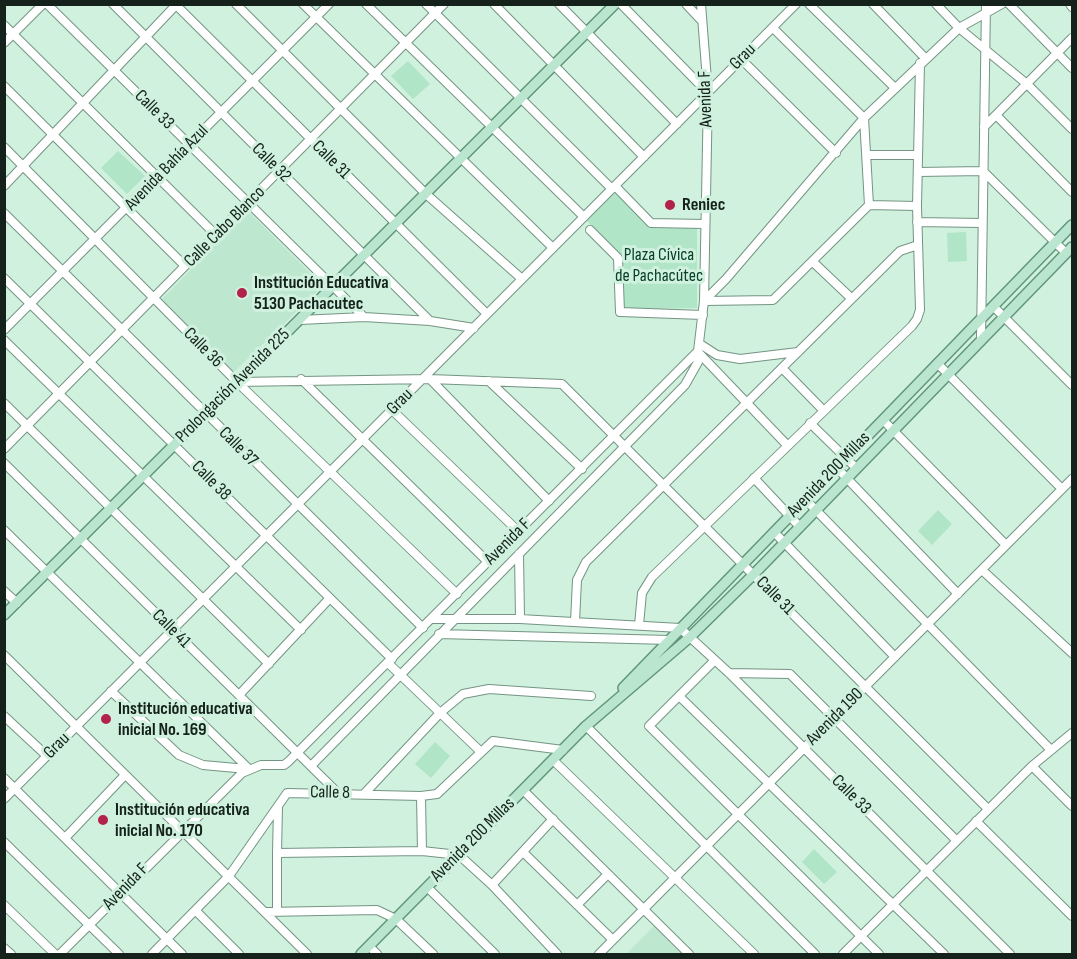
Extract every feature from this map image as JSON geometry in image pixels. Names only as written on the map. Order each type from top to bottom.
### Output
[{"type":"main road","name":"Prolongación Avenida 225","points":[[4,615],[615,4]]},
{"type":"main road","name":"Avenida 200 Millas","points":[[361,954],[563,750],[1072,225]]},
{"type":"main road","name":"Avenida 200 Millas","points":[[586,726],[689,638],[754,574],[1069,250]]},
{"type":"street","points":[[4,43],[45,4]]},
{"type":"street","name":"Calle 33","points":[[45,4],[364,317]]},
{"type":"street","name":"Calle 32","points":[[113,4],[430,321]]},
{"type":"street","points":[[236,4],[426,194],[522,279]]},
{"type":"street","points":[[303,4],[553,248]]},
{"type":"street","name":"Avenida Bahía Azul","points":[[4,330],[128,209],[329,4]]},
{"type":"street","points":[[366,4],[584,218]]},
{"type":"street","points":[[426,4],[520,99],[651,223],[705,224]]},
{"type":"street","name":"Calle Cabo Blanco","points":[[4,449],[444,4]]},
{"type":"street","points":[[494,4],[644,157]]},
{"type":"street","points":[[559,4],[677,124]]},
{"type":"street","points":[[621,4],[708,93]]},
{"type":"street","points":[[686,4],[701,20]]},
{"type":"street","name":"Avenida F","points":[[60,954],[237,777],[261,765],[284,765],[297,753],[582,469],[699,347],[704,301],[708,93],[701,4]]},
{"type":"street","name":"Grau","points":[[4,799],[203,598],[426,379],[487,314],[796,4]]},
{"type":"street","points":[[810,4],[895,88]]},
{"type":"street","points":[[639,625],[645,586],[917,319],[920,310],[917,222],[918,155],[923,61],[873,4]]},
{"type":"street","points":[[936,4],[959,28],[986,47],[1027,84],[1072,129]]},
{"type":"street","points":[[981,339],[986,4]]},
{"type":"street","points":[[704,301],[726,279],[864,118],[959,28],[1002,4]]},
{"type":"street","points":[[1009,4],[1072,68]]},
{"type":"street","points":[[4,186],[52,134],[116,72],[176,5]]},
{"type":"street","name":"Calle 31","points":[[176,5],[487,314]]},
{"type":"street","points":[[4,25],[216,235]]},
{"type":"street","points":[[704,301],[769,302],[813,262],[869,205],[868,155],[864,118],[773,28]]},
{"type":"street","points":[[984,127],[1072,38]]},
{"type":"street","points":[[741,59],[836,153]]},
{"type":"street","points":[[4,86],[185,266]]},
{"type":"street","points":[[996,115],[1072,192]]},
{"type":"street","name":"Calle 36","points":[[4,147],[237,382],[457,594]]},
{"type":"street","points":[[868,155],[918,155]]},
{"type":"street","points":[[918,172],[983,171],[1055,242],[1069,250]]},
{"type":"street","points":[[869,205],[917,206]]},
{"type":"street","name":"Calle 37","points":[[4,213],[205,415],[423,628]]},
{"type":"street","points":[[917,222],[981,223]]},
{"type":"street","points":[[590,230],[618,258],[620,312],[703,315]]},
{"type":"street","points":[[575,622],[577,580],[586,562],[900,251],[918,245]]},
{"type":"street","points":[[813,262],[851,298]]},
{"type":"street","name":"Calle 38","points":[[4,278],[330,599],[390,661],[399,675],[481,752]]},
{"type":"street","points":[[994,307],[1072,385]]},
{"type":"street","points":[[300,320],[364,317],[430,321],[474,328]]},
{"type":"street","points":[[4,340],[142,478],[301,630]]},
{"type":"street","points":[[699,347],[717,355],[740,359],[798,352]]},
{"type":"street","points":[[699,347],[745,404],[788,445]]},
{"type":"street","points":[[310,766],[626,446],[693,374],[698,362],[699,347]]},
{"type":"street","points":[[938,364],[1062,489]]},
{"type":"street","points":[[782,368],[823,410]]},
{"type":"street","points":[[301,379],[488,562]]},
{"type":"street","points":[[237,382],[301,379],[489,381],[582,469]]},
{"type":"street","points":[[426,379],[549,501]]},
{"type":"street","name":"Calle 31","points":[[489,381],[562,384],[665,483],[705,526],[988,809]]},
{"type":"street","points":[[4,403],[269,664]]},
{"type":"street","points":[[392,410],[518,531]]},
{"type":"street","points":[[883,420],[1006,545]]},
{"type":"street","points":[[810,423],[856,468]]},
{"type":"street","name":"Calle 41","points":[[4,463],[338,793]]},
{"type":"street","points":[[836,467],[958,594]]},
{"type":"street","points":[[754,478],[800,527]]},
{"type":"street","name":"Avenida 190","points":[[598,954],[1072,479]]},
{"type":"street","points":[[805,499],[1050,749]]},
{"type":"street","points":[[4,530],[249,769]]},
{"type":"street","points":[[774,532],[895,657]]},
{"type":"street","points":[[519,554],[520,619]]},
{"type":"street","points":[[982,570],[1072,653]]},
{"type":"street","points":[[4,591],[17,603]]},
{"type":"street","points":[[240,694],[330,599]]},
{"type":"street","points":[[432,619],[520,619],[680,628]]},
{"type":"street","name":"Calle 33","points":[[680,628],[729,673],[1010,954]]},
{"type":"street","points":[[440,634],[669,640]]},
{"type":"street","points":[[4,655],[183,830],[305,954]]},
{"type":"street","points":[[714,661],[648,726],[879,954]]},
{"type":"street","points":[[729,673],[790,674],[956,840]]},
{"type":"street","points":[[364,794],[440,713],[463,694],[478,690],[591,696]]},
{"type":"street","points":[[111,692],[178,755],[203,765],[249,769]]},
{"type":"street","points":[[679,696],[770,782],[944,954]]},
{"type":"street","points":[[4,716],[47,756]]},
{"type":"street","points":[[586,726],[815,954]]},
{"type":"street","points":[[843,954],[1032,766],[1072,733]]},
{"type":"street","name":"Calle 8","points":[[152,954],[229,876],[287,793],[421,796],[437,794],[493,741],[563,750]]},
{"type":"street","points":[[553,760],[754,954]]},
{"type":"street","points":[[1032,766],[1072,806]]},
{"type":"street","points":[[66,837],[125,775]]},
{"type":"street","points":[[4,778],[182,954]]},
{"type":"street","points":[[523,790],[688,954]]},
{"type":"street","points":[[421,796],[422,851]]},
{"type":"street","points":[[277,912],[278,806]]},
{"type":"street","points":[[492,885],[553,819]]},
{"type":"street","points":[[976,821],[1072,916]]},
{"type":"street","points":[[4,842],[119,954]]},
{"type":"street","points":[[277,853],[422,851],[459,855],[492,885],[557,954]]},
{"type":"street","points":[[523,852],[613,940]]},
{"type":"street","points":[[577,905],[608,874]]},
{"type":"street","points":[[427,887],[495,954]]},
{"type":"street","points":[[4,905],[55,954]]},
{"type":"street","points":[[265,912],[377,910],[396,919],[433,954]]},
{"type":"street","points":[[196,911],[239,954]]},
{"type":"street","points":[[369,946],[377,954]]},
{"type":"street","points":[[4,948],[11,954]]},
{"type":"shaded area","name":"Institución Educativa 5130 Pachacutec","points":[[248,211],[323,286],[234,372],[161,300]]},
{"type":"shaded area","points":[[654,926],[682,954],[626,954]]},
{"type":"green space","points":[[408,61],[430,84],[413,99],[391,76]]},
{"type":"green space","points":[[118,151],[145,176],[127,194],[101,168]]},
{"type":"green space","name":"Plaza Cívica de Pachacútec","points":[[615,189],[651,225],[697,226],[697,308],[621,309],[620,254],[585,219]]},
{"type":"green space","points":[[966,232],[967,261],[948,262],[947,233]]},
{"type":"green space","points":[[938,510],[952,524],[932,545],[918,531]]},
{"type":"green space","points":[[435,742],[450,756],[431,778],[415,764]]},
{"type":"green space","points":[[814,849],[837,872],[824,884],[802,862]]},
{"type":"place","name":"Reniec","points":[[670,205]]},
{"type":"place","name":"Institución Educativa 5130 Pachacutec","points":[[242,293]]},
{"type":"place","name":"Institución educativa inicial No. 169","points":[[106,719]]},
{"type":"place","name":"Institución educativa inicial No. 170","points":[[103,820]]}]
